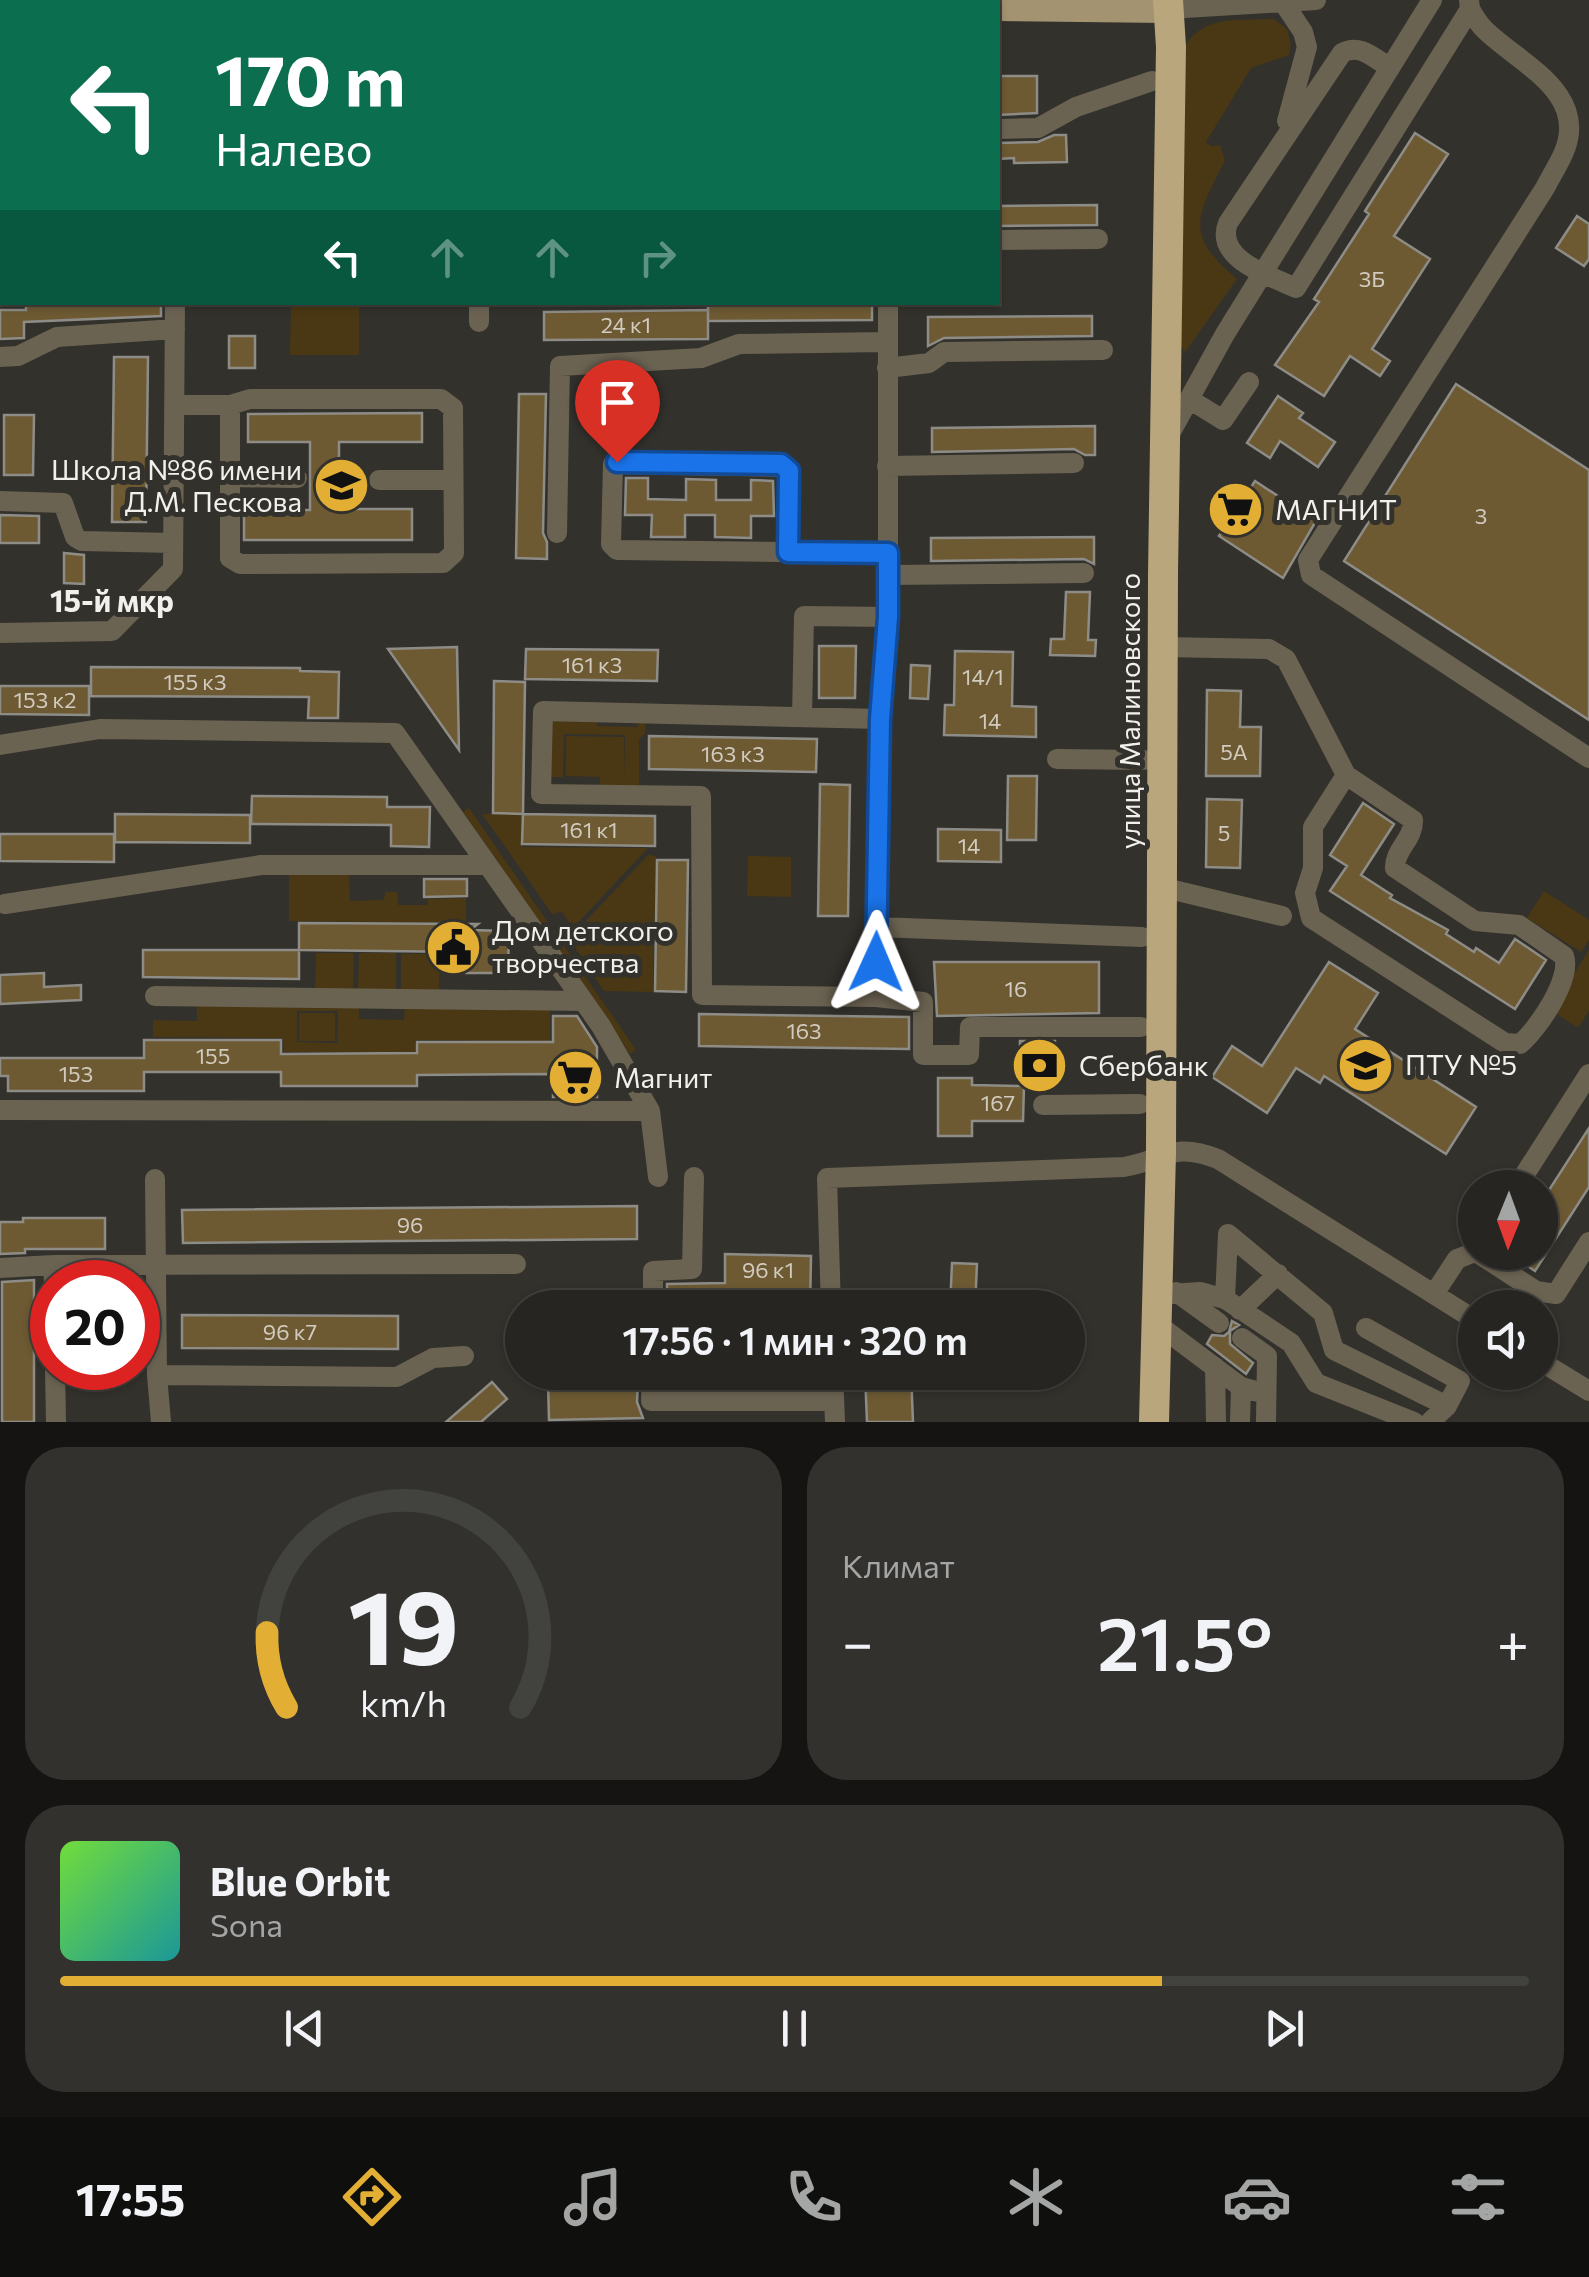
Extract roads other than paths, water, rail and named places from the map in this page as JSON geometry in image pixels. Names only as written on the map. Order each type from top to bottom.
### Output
[{"type":"highway","name":"улица Малиновского","points":[[1154,1422],[1164,1304],[1150,1158],[1140,1104],[1152,80],[1160,4]]},
{"type":"highway","name":"улица Малиновского","points":[[1135,1422],[1161,887],[1171,47],[1160,4]]},
{"type":"main road","points":[[1009,4],[1160,4]]},
{"type":"street","points":[[1160,4],[1316,0]]},
{"type":"street","points":[[1165,443],[1432,0]]},
{"type":"street","points":[[1282,140],[1307,48],[1303,32],[1283,2]]},
{"type":"street","points":[[1390,68],[1361,49],[1350,48],[1342,53],[1224,233],[1230,251],[1264,274],[1296,288],[1469,5],[1483,28],[1514,51],[1563,100],[1569,119],[1566,149],[1308,560],[1308,569],[1311,575],[1589,758]]},
{"type":"street","points":[[1000,130],[1038,128],[1076,107],[1152,80]]},
{"type":"street","points":[[1000,240],[1098,239]]},
{"type":"street","points":[[0,633],[112,631],[173,569],[175,305]]},
{"type":"street","points":[[876,996],[880,719],[888,617],[888,305]]},
{"type":"street","points":[[0,357],[18,356],[57,337],[175,329]]},
{"type":"street","points":[[557,533],[560,366],[701,358],[739,344],[887,342]]},
{"type":"street","points":[[887,368],[929,362],[944,352],[1103,350]]},
{"type":"street","points":[[1189,399],[1224,420],[1249,382]]},
{"type":"street","points":[[174,406],[230,405],[250,399],[441,398],[453,408],[454,553],[443,563],[240,564],[230,558],[230,405]]},
{"type":"street","points":[[888,466],[1074,462]]},
{"type":"street","points":[[788,552],[787,466],[612,464],[612,548],[788,552],[888,553]]},
{"type":"street","points":[[230,478],[297,478]]},
{"type":"street","points":[[379,480],[454,480]]},
{"type":"street","points":[[0,501],[63,503],[75,537],[82,541],[173,543]]},
{"type":"street","points":[[888,575],[1084,574]]},
{"type":"street","points":[[802,717],[804,616],[888,617]]},
{"type":"street","points":[[1163,647],[1279,652],[1346,775],[1413,820],[1412,831],[1395,858],[1395,868],[1480,924],[1519,925],[1564,956],[1564,982],[1520,1044],[1505,1043],[1311,918],[1306,893],[1313,868],[1313,827],[1346,775]]},
{"type":"street","points":[[880,719],[543,712],[540,794],[702,796],[702,995],[876,996],[923,1002],[923,1055],[970,1055],[970,1026],[1141,1027]]},
{"type":"street","points":[[0,744],[100,729],[395,733],[583,1001],[650,1111],[658,1177]]},
{"type":"street","points":[[1058,759],[1144,760]]},
{"type":"street","points":[[5,904],[261,865],[486,865]]},
{"type":"street","points":[[1161,887],[1282,916]]},
{"type":"street","points":[[877,927],[1142,936]]},
{"type":"street","points":[[155,996],[583,1001]]},
{"type":"street","points":[[1528,1170],[1589,1074]]},
{"type":"street","points":[[1043,1105],[1140,1104]]},
{"type":"street","points":[[0,1110],[650,1111]]},
{"type":"street","points":[[830,1290],[827,1178],[1124,1166],[1191,1151],[1218,1159],[1458,1309]]},
{"type":"street","points":[[653,1290],[654,1270],[692,1269],[694,1177]]},
{"type":"street","points":[[155,1178],[157,1260]]},
{"type":"street","points":[[1232,1304],[1228,1234],[1323,1313],[1334,1350],[1447,1406]]},
{"type":"street","points":[[1504,1270],[1536,1291],[1556,1294],[1589,1242]]},
{"type":"street","points":[[1434,1294],[1458,1258]]},
{"type":"street","points":[[160,1264],[516,1264]]},
{"type":"street","points":[[0,1268],[30,1271]]},
{"type":"street","points":[[1232,1304],[1278,1274]]},
{"type":"street","points":[[1164,1304],[1200,1292],[1232,1304],[1291,1343],[1316,1383],[1414,1422]]},
{"type":"street","points":[[1164,1304],[1219,1323]]},
{"type":"street","points":[[1164,1304],[1216,1367],[1240,1387],[1266,1394]]},
{"type":"street","points":[[1366,1328],[1460,1381],[1447,1406],[1430,1422]]},
{"type":"street","points":[[1242,1338],[1267,1356],[1266,1422]]},
{"type":"street","points":[[1308,1372],[1334,1350]]},
{"type":"street","points":[[160,1375],[396,1377],[432,1358],[464,1356]]},
{"type":"street","points":[[1216,1367],[1216,1422]]},
{"type":"street","points":[[1558,1372],[1589,1391]]},
{"type":"street","points":[[1240,1387],[1240,1422]]},
{"type":"street","points":[[55,1390],[56,1422]]},
{"type":"street","points":[[157,1390],[161,1422]]},
{"type":"street","points":[[651,1390],[651,1401],[834,1411]]},
{"type":"place","name":"Школа №86 имени Д.М. Пескова","points":[[341,486]]},
{"type":"place","name":"МАГНИТ","points":[[1236,510]]},
{"type":"place","name":"Дом детского творчества","points":[[453,947]]},
{"type":"place","name":"ПТУ №5","points":[[1366,1065]]},
{"type":"place","name":"Сбербанк","points":[[1040,1066]]},
{"type":"place","name":"Магнит","points":[[575,1078]]},
{"type":"district","name":"15-й мкр","points":[[112,602]]}]
